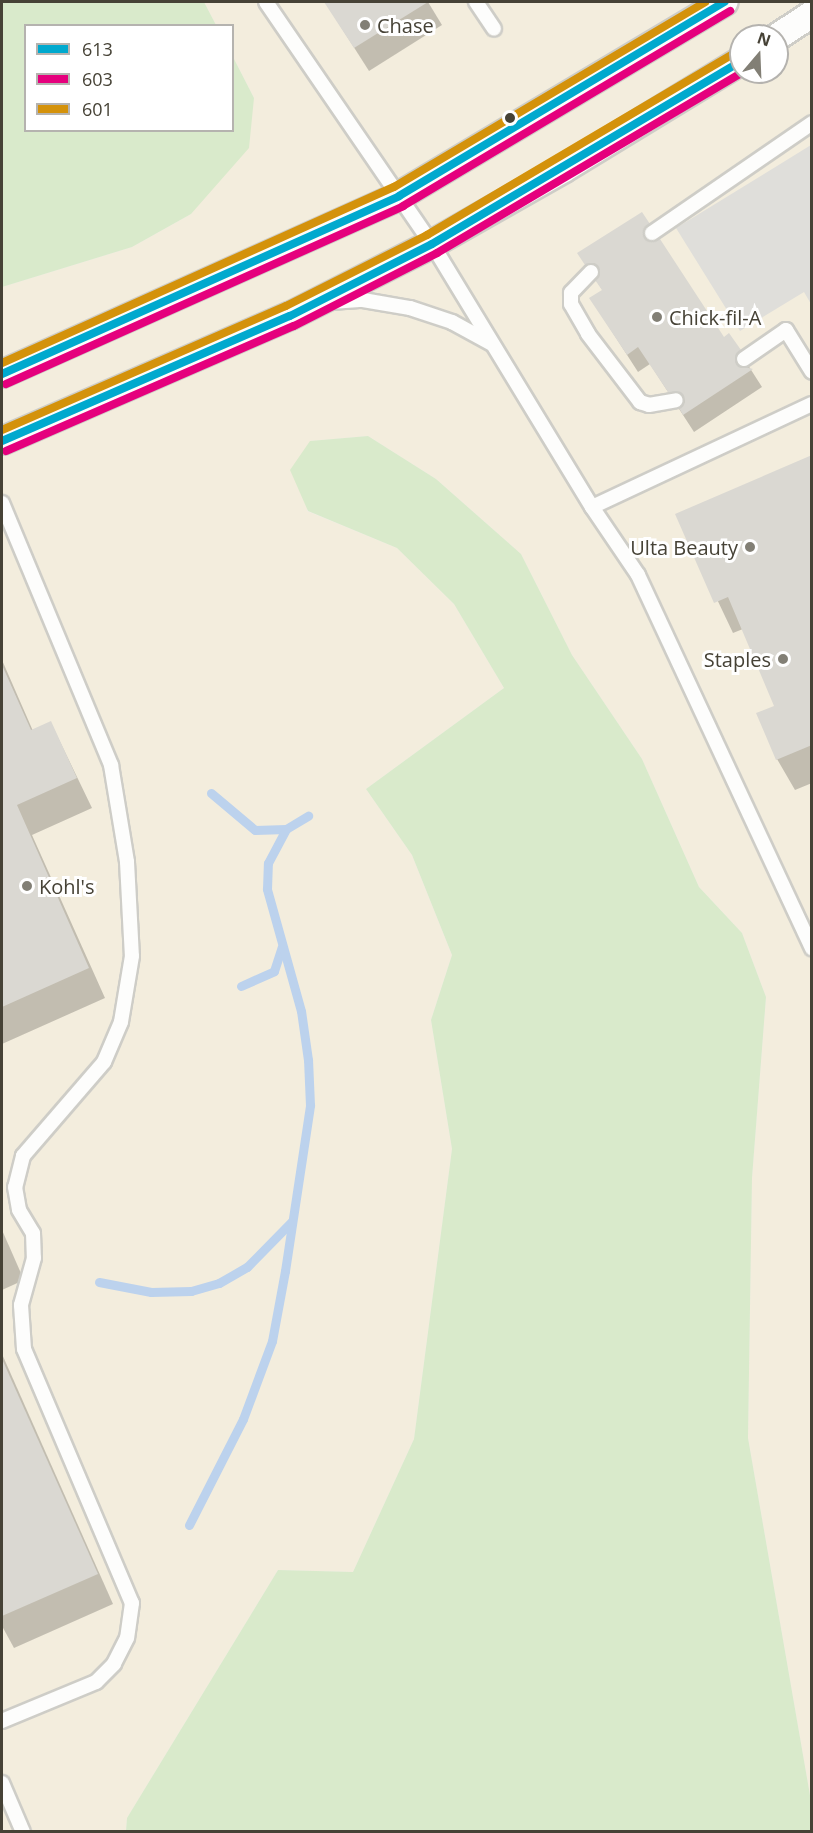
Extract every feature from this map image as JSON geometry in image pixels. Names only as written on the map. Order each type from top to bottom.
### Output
[{"type":"street","points":[[2,374],[399,196],[725,2]]},
{"type":"street","points":[[789,29],[812,14]]},
{"type":"street","points":[[2,441],[314,303],[432,244],[564,169],[729,68]]},
{"type":"lane","points":[[266,2],[432,244],[592,507],[638,575],[812,948]]},
{"type":"lane","points":[[476,2],[494,29]]},
{"type":"lane","points":[[652,233],[812,123]]},
{"type":"lane","points":[[591,272],[571,293],[571,304],[588,334],[640,402],[649,405],[676,400]]},
{"type":"lane","points":[[314,303],[363,300],[410,308],[452,322],[494,345]]},
{"type":"lane","points":[[744,359],[786,330],[812,372]]},
{"type":"lane","points":[[592,507],[812,404]]},
{"type":"lane","points":[[2,503],[111,765],[127,862],[132,956],[121,1022],[104,1062],[22,1156],[15,1187],[19,1210],[33,1233],[33,1258],[21,1305],[24,1349],[132,1603],[127,1638],[114,1664],[96,1682],[2,1720]]},
{"type":"lane","points":[[2,1783],[23,1832]]},
{"type":"shaded area","points":[[204,2],[811,2],[811,1801],[748,1438],[752,1178],[766,997],[742,933],[699,887],[642,759],[572,655],[521,554],[436,479],[368,436],[310,441],[307,511],[397,548],[454,604],[504,688],[366,789],[412,855],[452,955],[431,1020],[452,1149],[414,1439],[353,1572],[278,1570],[127,1818],[126,1831],[2,1832],[2,287],[132,247],[191,214],[254,98],[234,59],[234,24],[215,24]]},
{"type":"shaded area","points":[[811,145],[811,304],[804,292],[740,331],[676,228]]},
{"type":"green space","points":[[2,2],[204,2],[215,24],[24,24],[24,132],[234,132],[234,59],[254,98],[249,148],[191,214],[132,247],[2,287]]},
{"type":"green space","points":[[368,436],[436,479],[521,554],[572,655],[642,759],[699,887],[742,933],[766,997],[752,1178],[748,1438],[811,1801],[811,1831],[126,1831],[127,1818],[278,1570],[353,1572],[414,1439],[452,1149],[431,1020],[452,955],[412,855],[366,789],[504,688],[454,604],[397,548],[308,511],[290,470],[310,441]]},
{"type":"building","name":"Chase","points":[[324,2],[428,2],[354,48]]},
{"type":"building","name":"Chick-fil-A","points":[[642,212],[650,224],[644,230],[645,239],[652,242],[660,239],[724,337],[729,333],[741,350],[736,356],[737,365],[753,369],[683,415],[679,408],[685,402],[683,395],[668,392],[638,347],[627,355],[589,298],[602,290],[595,280],[600,270],[594,263],[585,265],[577,253]]},
{"type":"building","points":[[812,455],[812,745],[776,760],[756,713],[774,706],[728,597],[714,603],[675,514]]},
{"type":"building","name":"Kohl's","points":[[2,665],[31,730],[51,721],[77,778],[17,805],[89,968],[2,1007]]},
{"type":"building","points":[[2,1359],[98,1574],[2,1616]]},
{"type":"waterway","points":[[211,793],[255,830],[286,829]]},
{"type":"waterway","points":[[189,1525],[243,1419],[272,1341],[285,1271],[310,1105],[308,1060],[301,1011],[267,889],[268,863],[286,829],[308,816]]},
{"type":"waterway","points":[[241,986],[274,971],[282,947]]},
{"type":"waterway","points":[[99,1282],[151,1292],[191,1291],[219,1283],[247,1267],[292,1221]]},
{"type":"transit line","name":"601","points":[[2,363],[394,187],[705,2]]},
{"type":"transit line","name":"613","points":[[2,374],[399,196],[725,2]]},
{"type":"transit line","name":"603","points":[[6,384],[403,206],[730,11]]},
{"type":"transit line","name":"601","points":[[2,430],[286,306],[427,235],[729,56]]},
{"type":"transit line","name":"613","points":[[2,441],[290,316],[432,244],[729,68]]},
{"type":"transit line","name":"603","points":[[6,451],[294,326],[437,253],[729,80]]},
{"type":"place","name":"Chase","points":[[365,25]]},
{"type":"place","name":"Chick-fil-A","points":[[657,317]]},
{"type":"place","name":"Ulta Beauty","points":[[750,547]]},
{"type":"place","name":"Staples","points":[[783,659]]},
{"type":"place","name":"Kohl's","points":[[27,886]]}]
